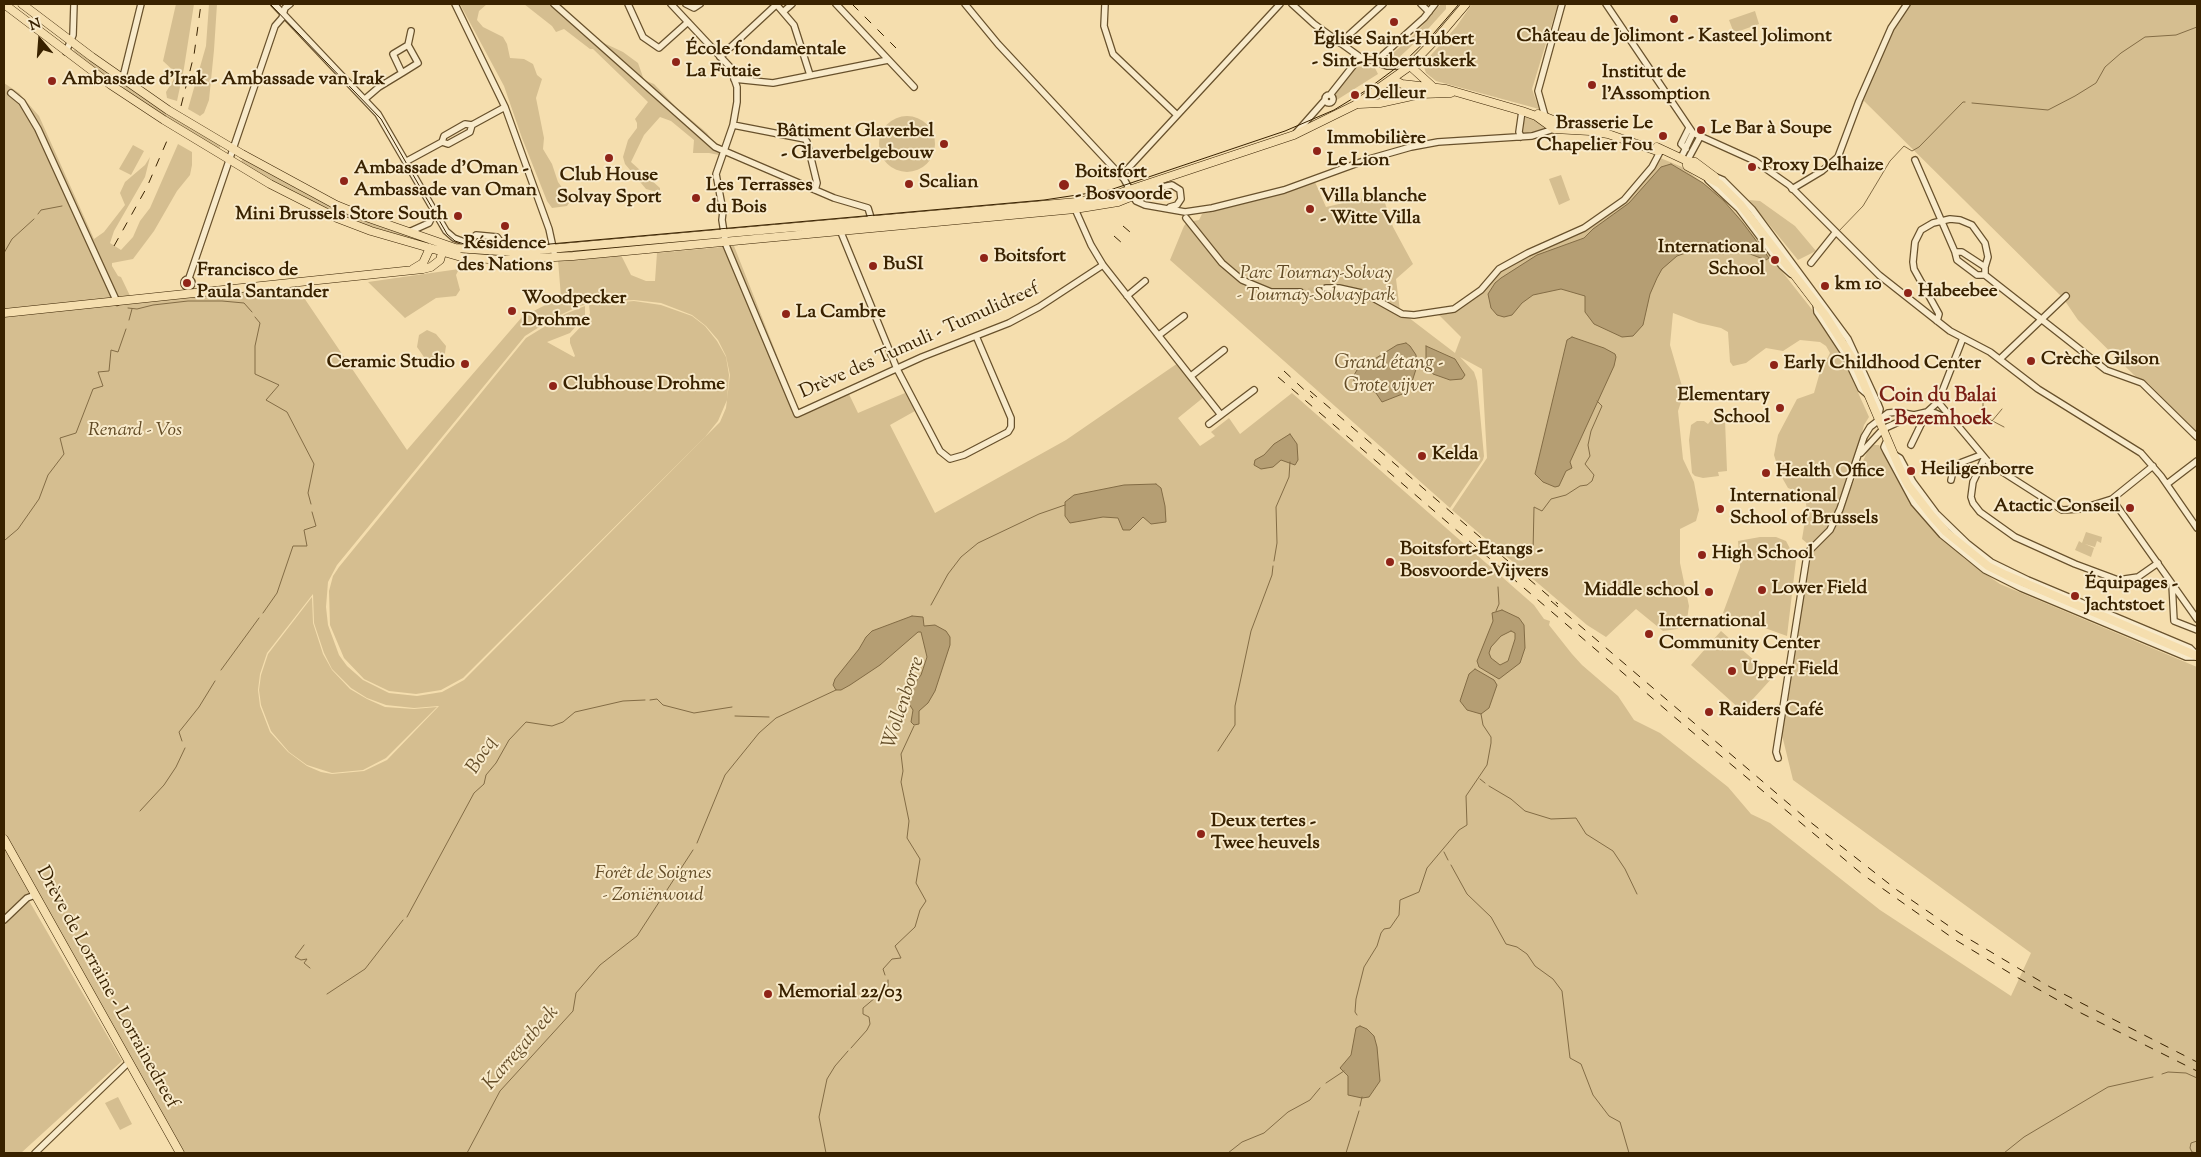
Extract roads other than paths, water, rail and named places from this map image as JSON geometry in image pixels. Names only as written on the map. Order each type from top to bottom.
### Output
[{"type":"main road","points":[[4,4],[66,52],[139,104],[270,184],[337,218],[391,238],[442,252],[484,260],[1075,209],[1112,203],[1131,193],[1294,135],[1356,105],[1394,80],[1410,66],[1466,4]]},
{"type":"main road","points":[[22,4],[121,78],[233,149],[336,205],[440,242],[508,252],[554,253]]},
{"type":"main road","points":[[1410,66],[1428,84],[1434,87]]},
{"type":"main road","points":[[1394,80],[1402,84],[1434,87],[1545,116],[1569,127],[1653,145],[1660,150],[1695,162],[1718,181],[1740,204],[1825,315],[1849,351],[1908,485],[1931,515],[1965,548],[1988,566],[2025,584],[2197,656]]},
{"type":"main road","points":[[1356,105],[1380,104],[1420,94],[1456,93]]},
{"type":"main road","points":[[1525,112],[1555,130],[1590,131]]},
{"type":"main road","points":[[1684,159],[1687,166],[1705,177],[1718,181]]},
{"type":"main road","points":[[725,238],[872,221],[1077,202],[1146,191],[1182,174]]},
{"type":"main road","points":[[412,270],[423,263],[430,248],[440,242]]},
{"type":"main road","points":[[4,313],[431,267],[440,260],[442,252],[440,242]]},
{"type":"main road","name":"Drève de Lorraine - Lorrainedreef","points":[[4,839],[180,1153]]},
{"type":"street","points":[[66,52],[72,42],[74,4]]},
{"type":"street","points":[[121,78],[125,70],[141,4]]},
{"type":"street","points":[[274,4],[385,122],[448,233],[465,246],[476,235],[497,237],[508,252]]},
{"type":"street","points":[[189,278],[275,26],[285,8],[290,4]]},
{"type":"street","points":[[455,4],[506,107],[549,229],[554,253]]},
{"type":"street","points":[[554,4],[715,147],[815,190],[868,208],[872,221]]},
{"type":"street","points":[[628,4],[642,36],[659,48],[688,22]]},
{"type":"street","points":[[686,4],[694,8],[700,4]]},
{"type":"street","points":[[720,56],[776,4],[794,25],[810,75]]},
{"type":"street","points":[[783,12],[792,4]]},
{"type":"street","points":[[836,4],[914,87]]},
{"type":"street","points":[[965,4],[998,44],[1121,176],[1140,204],[1167,207],[1185,215],[1284,190],[1369,159],[1411,147],[1438,142],[1536,135],[1555,130]]},
{"type":"street","points":[[1105,4],[1106,36],[1113,54],[1177,114]]},
{"type":"street","points":[[1121,176],[1280,4]]},
{"type":"street","points":[[1292,4],[1314,24],[1360,57],[1374,64],[1394,67],[1410,66]]},
{"type":"street","points":[[1340,44],[1383,4]]},
{"type":"street","points":[[1421,4],[1429,12]]},
{"type":"street","points":[[1374,64],[1435,4]]},
{"type":"street","points":[[1545,116],[1538,91],[1562,4]]},
{"type":"street","points":[[1606,4],[1691,130],[1700,137],[1755,161],[1792,189],[1835,234],[1879,275],[1937,322],[2000,359],[2038,389],[2127,443],[2153,466],[2197,528]]},
{"type":"street","points":[[1792,189],[1822,171],[1838,157],[1859,101],[1891,28],[1907,4]]},
{"type":"street","points":[[675,5],[688,22],[730,67],[737,87],[737,102],[733,125],[716,174],[723,211],[722,220],[725,238]]},
{"type":"street","points":[[365,100],[379,87],[418,63],[408,44],[411,31]]},
{"type":"street","points":[[402,73],[392,54],[408,44]]},
{"type":"street","points":[[1294,135],[1326,100],[1329,103],[1333,101],[1330,95],[1360,57]]},
{"type":"street","points":[[734,79],[773,83],[888,60]]},
{"type":"street","points":[[12,93],[22,102],[38,129],[117,302]]},
{"type":"street","points":[[407,161],[442,142],[444,136],[465,124],[472,125],[506,107]]},
{"type":"street","points":[[1521,136],[1519,132],[1525,112]]},
{"type":"street","points":[[733,125],[805,139],[817,183],[815,190]]},
{"type":"street","points":[[1684,159],[1691,130]]},
{"type":"street","points":[[1684,159],[1700,137]]},
{"type":"street","points":[[1326,288],[1339,288],[1366,294],[1402,314],[1414,315],[1454,309],[1481,290],[1500,269],[1528,253],[1579,231],[1624,200],[1652,167],[1660,150]]},
{"type":"street","points":[[1914,160],[1957,260],[1977,275],[1985,275],[2106,370],[2142,383],[2197,437]]},
{"type":"street","points":[[1705,177],[1738,209],[1782,266],[1795,276]]},
{"type":"street","points":[[1718,181],[1723,180],[1752,209],[1835,320],[1848,339],[1880,409],[1878,419],[1864,437],[1860,455],[1830,530],[1810,550],[1808,555],[1776,752],[1778,758]]},
{"type":"street","points":[[1146,191],[1168,185],[1175,186],[1181,193],[1181,199],[1178,204],[1167,207]]},
{"type":"street","points":[[1178,204],[1184,208],[1185,215],[1192,228],[1222,263],[1242,280],[1271,292],[1300,292]]},
{"type":"street","points":[[1075,209],[1091,245],[1103,265],[1221,415]]},
{"type":"street","points":[[409,232],[428,223],[435,211]]},
{"type":"street","points":[[1937,322],[1939,314],[1914,269],[1915,242],[1921,230],[1941,221],[1960,220],[1976,229],[1988,251],[1985,275]]},
{"type":"street","points":[[840,230],[897,368],[940,451],[950,459],[958,458],[1008,432],[1012,422],[976,336]]},
{"type":"street","points":[[1811,263],[1835,234]]},
{"type":"street","name":"Drève des Tumuli - Tumulidreef","points":[[725,238],[797,414],[897,368],[1009,323],[1039,307],[1103,265]]},
{"type":"street","points":[[1955,252],[1962,252],[1981,266],[1986,267]]},
{"type":"street","points":[[1127,296],[1146,281]]},
{"type":"street","points":[[2000,359],[2066,296]]},
{"type":"street","points":[[1816,303],[1817,312],[1844,353],[1861,389],[1868,395]]},
{"type":"street","points":[[1825,315],[1835,320]]},
{"type":"street","points":[[1158,336],[1184,316]]},
{"type":"street","points":[[1911,445],[1927,412],[1938,402],[1963,338]]},
{"type":"street","points":[[1191,376],[1224,350]]},
{"type":"street","points":[[1209,424],[1254,390]]},
{"type":"street","points":[[1938,402],[1982,457],[2062,510],[2080,509],[2112,499],[2153,466]]},
{"type":"street","points":[[1878,419],[1893,412],[1914,415]]},
{"type":"street","points":[[1893,412],[1896,422]]},
{"type":"street","points":[[1860,455],[1883,429],[1914,415],[1927,412],[1941,415],[1953,422]]},
{"type":"street","points":[[1887,440],[1884,447],[1914,503],[1942,535],[1985,570],[2021,588],[2186,657],[2197,656]]},
{"type":"street","points":[[1951,480],[1953,471],[1960,463],[1982,457]]},
{"type":"street","points":[[1982,457],[1973,482],[1971,497],[1973,503],[1980,512],[2015,537],[2075,564],[2118,580],[2138,577],[2158,563]]},
{"type":"street","points":[[2167,484],[2197,461]]},
{"type":"street","points":[[2112,499],[2197,619]]},
{"type":"street","points":[[2172,584],[2174,621],[2197,630]]},
{"type":"street","points":[[4,920],[27,898],[35,895]]},
{"type":"street","points":[[35,1153],[129,1062]]},
{"type":"water","points":[[1671,164],[1703,183],[1724,201],[1769,258],[1766,260],[1750,254],[1725,250],[1709,243],[1701,243],[1694,250],[1677,256],[1662,269],[1657,278],[1650,294],[1643,325],[1633,336],[1622,337],[1594,324],[1585,312],[1585,296],[1561,289],[1533,295],[1522,303],[1512,315],[1504,317],[1497,315],[1491,308],[1488,294],[1495,283],[1501,278],[1537,255],[1584,238],[1593,229],[1629,203],[1661,167]]},
{"type":"water","points":[[1572,337],[1604,348],[1615,354],[1616,357],[1614,366],[1570,462],[1572,468],[1566,471],[1559,486],[1555,487],[1543,482],[1535,474],[1567,340]]},
{"type":"water","name":"Grand étang - Grote vijver","points":[[1406,343],[1416,355],[1417,366],[1410,388],[1405,393],[1382,402],[1376,393],[1354,381],[1353,377],[1357,370],[1397,345]]},
{"type":"water","points":[[1426,346],[1455,359],[1465,375],[1462,379],[1450,380],[1433,374],[1426,361]]},
{"type":"water","points":[[1290,434],[1297,444],[1298,460],[1295,465],[1281,460],[1273,467],[1261,469],[1254,465],[1255,460],[1264,455],[1274,444]]},
{"type":"water","points":[[1156,484],[1161,488],[1166,522],[1151,524],[1143,517],[1130,530],[1123,530],[1118,518],[1103,517],[1070,523],[1065,516],[1065,502],[1074,495],[1124,485]]},
{"type":"water","points":[[1502,610],[1519,618],[1524,625],[1525,648],[1520,663],[1499,679],[1479,667],[1477,661],[1493,621],[1492,613]],"holes":[[[1511,631],[1515,633],[1508,661],[1500,665],[1491,658],[1489,653],[1491,647],[1501,636]]]},
{"type":"water","points":[[912,616],[923,617],[924,626],[935,625],[946,631],[950,637],[950,645],[935,691],[928,703],[919,711],[919,724],[914,725],[911,722],[913,710],[909,704],[910,692],[908,690],[921,675],[927,657],[921,632],[918,632],[880,665],[850,685],[841,690],[836,690],[833,685],[835,679],[872,631]]},
{"type":"water","points":[[1475,669],[1494,680],[1497,685],[1489,708],[1481,714],[1467,710],[1460,701],[1469,674]]},
{"type":"water","points":[[1360,1026],[1367,1029],[1374,1036],[1377,1047],[1380,1081],[1369,1097],[1362,1098],[1348,1095],[1348,1076],[1340,1068],[1351,1055],[1356,1028]]},
{"type":"waterway","points":[[1972,103],[2048,110],[2096,83],[2105,67],[2121,53],[2145,37],[2176,35],[2197,27]]},
{"type":"waterway","points":[[1838,232],[1863,206],[1890,161],[1904,146],[1912,151],[1919,147],[1965,102]]},
{"type":"waterway","points":[[38,214],[41,210],[62,206]]},
{"type":"waterway","points":[[4,253],[12,239],[34,219]]},
{"type":"waterway","points":[[128,308],[137,309],[188,301],[222,301],[244,303],[252,312]]},
{"type":"waterway","points":[[129,320],[132,309]]},
{"type":"waterway","points":[[255,317],[260,323],[255,346],[255,374],[279,385],[266,400],[287,412],[314,464],[308,493],[311,504]]},
{"type":"waterway","points":[[5,540],[18,529],[39,499],[48,475],[64,454],[60,438],[76,433],[93,389],[103,386],[98,372],[109,371],[111,350],[118,352],[126,329]]},
{"type":"waterway","points":[[1525,557],[1533,552],[1534,507],[1542,511],[1551,499],[1566,495],[1592,481],[1594,475],[1585,464],[1590,456],[1588,445],[1591,431],[1602,406],[1597,401]]},
{"type":"waterway","points":[[1983,402],[1983,416],[2004,427]]},
{"type":"waterway","points":[[1992,421],[2002,409]]},
{"type":"waterway","points":[[1274,561],[1277,543],[1276,507],[1289,477],[1290,462]]},
{"type":"waterway","name":"Karregatbeek","points":[[931,605],[948,574],[961,557],[978,543],[1039,514],[1065,505]]},
{"type":"waterway","points":[[263,613],[277,593],[293,546],[307,546],[304,530],[316,526],[312,512]]},
{"type":"waterway","points":[[1218,751],[1235,725],[1235,706],[1251,631],[1272,575],[1273,566]]},
{"type":"waterway","points":[[1496,611],[1499,604],[1498,587]]},
{"type":"waterway","points":[[221,670],[259,618]]},
{"type":"waterway","points":[[182,741],[179,732],[199,707],[215,681]]},
{"type":"waterway","name":"Karregatbeek","points":[[697,843],[725,775],[759,733],[776,718],[836,690]]},
{"type":"waterway","name":"Bocq","points":[[650,700],[657,699],[663,705],[694,713],[732,707]]},
{"type":"waterway","name":"Bocq","points":[[407,917],[474,793],[484,784],[486,775],[496,763],[509,740],[526,722],[552,726],[563,722],[575,712],[623,701],[645,700]]},
{"type":"waterway","points":[[1357,1015],[1355,1012],[1356,999],[1364,967],[1377,946],[1381,933],[1384,929],[1390,928],[1399,915],[1400,900],[1419,892],[1427,868],[1459,830],[1467,825],[1466,796],[1487,765],[1491,743],[1491,737],[1483,725],[1481,714]]},
{"type":"waterway","name":"Bocq","points":[[735,716],[769,717]]},
{"type":"waterway","name":"Wollenborre","points":[[885,975],[883,969],[892,959],[901,958],[895,946],[915,927],[920,910],[926,901],[916,883],[920,859],[907,838],[909,821],[901,782],[903,771],[901,754],[914,726]]},
{"type":"waterway","points":[[140,811],[164,785],[176,767],[185,748]]},
{"type":"waterway","points":[[1480,779],[1485,783]]},
{"type":"waterway","points":[[1489,786],[1511,799],[1525,811],[1551,819],[1576,818],[1586,834],[1613,851],[1625,869],[1637,894]]},
{"type":"waterway","name":"Karregatbeek","points":[[467,1153],[500,1091],[573,1011],[576,993],[600,965],[637,936],[693,850]]},
{"type":"waterway","points":[[1444,852],[1448,860]]},
{"type":"waterway","points":[[1451,865],[1467,894],[1491,917],[1506,944],[1517,947],[1527,954],[1535,966],[1553,979],[1562,991],[1570,1058],[1581,1064],[1593,1095],[1609,1116],[1620,1122],[1629,1153]]},
{"type":"waterway","name":"Bocq","points":[[327,994],[365,969],[403,920]]},
{"type":"waterway","points":[[304,945],[295,957],[301,960],[307,959],[304,963],[310,968]]},
{"type":"waterway","name":"Wollenborre","points":[[851,1048],[870,1024],[869,1017],[863,1014],[863,1008],[888,987],[888,980]]},
{"type":"waterway","name":"Wollenborre","points":[[826,1153],[819,1117],[827,1079],[848,1051]]},
{"type":"waterway","points":[[1326,1083],[1344,1071]]},
{"type":"waterway","points":[[2162,1074],[2168,1072],[2186,1073],[2197,1078]]},
{"type":"waterway","points":[[2004,1153],[2024,1137],[2108,1087],[2153,1077]]},
{"type":"waterway","points":[[1228,1153],[1242,1142],[1264,1133],[1288,1112],[1310,1100],[1320,1088]]},
{"type":"waterway","points":[[1360,1106],[1362,1097]]},
{"type":"waterway","points":[[1346,1153],[1359,1111]]},
{"type":"waterway","points":[[2197,1141],[2191,1143],[2190,1148],[2192,1152],[2197,1153]]},
{"type":"tunnel","points":[[1300,292],[1326,288]]},
{"type":"tram line","points":[[270,4],[381,119],[447,234],[455,241],[464,244],[505,248],[1044,200],[1110,190],[1285,131],[1334,110],[1365,91],[1404,62],[1434,33],[1459,4]]},
{"type":"railway","points":[[181,106],[194,55],[201,4]]},
{"type":"railway","points":[[852,4],[896,48]]},
{"type":"railway","points":[[114,246],[147,187],[169,136]]},
{"type":"railway","points":[[1123,226],[1130,232]]},
{"type":"railway","points":[[1114,236],[1122,243]]},
{"type":"railway","points":[[1284,371],[1313,398]]},
{"type":"railway","points":[[1278,377],[1672,715],[1862,874],[1954,939],[2013,975],[2079,1012],[2197,1071]]},
{"type":"railway","points":[[1310,391],[1558,604]]},
{"type":"railway","points":[[1551,601],[1809,821],[1897,890],[1959,933],[2050,987],[2197,1062]]},
{"type":"place","name":"Château de Jolimont - Kasteel Jolimont","points":[[1674,19]]},
{"type":"place","name":"Église Saint-Hubert - Sint-Hubertuskerk","points":[[1394,22]]},
{"type":"place","name":"École fondamentale La Futaie","points":[[676,62]]},
{"type":"place","name":"Ambassade d'Irak - Ambassade van Irak","points":[[52,81]]},
{"type":"place","name":"Institut de l'Assomption","points":[[1592,85]]},
{"type":"place","name":"Delleur","points":[[1355,95]]},
{"type":"place","name":"Le Bar à Soupe","points":[[1701,130]]},
{"type":"place","name":"Brasserie Le Chapelier Fou","points":[[1663,136]]},
{"type":"place","name":"Bâtiment Glaverbel - Glaverbelgebouw","points":[[944,144]]},
{"type":"place","name":"Immobilière Le Lion","points":[[1317,151]]},
{"type":"place","name":"Club House Solvay Sport","points":[[609,158]]},
{"type":"place","name":"Proxy Delhaize","points":[[1752,167]]},
{"type":"place","name":"Ambassade d'Oman - Ambassade van Oman","points":[[344,181]]},
{"type":"place","name":"Scalian","points":[[909,184]]},
{"type":"place","name":"Boitsfort - Bosvoorde","points":[[1064,185]]},
{"type":"place","name":"Les Terrasses du Bois","points":[[696,198]]},
{"type":"place","name":"Villa blanche - Witte Villa","points":[[1310,209]]},
{"type":"place","name":"Mini Brussels Store South","points":[[458,216]]},
{"type":"place","name":"Résidence des Nations","points":[[505,226]]},
{"type":"place","name":"Boitsfort","points":[[984,258]]},
{"type":"place","name":"International School","points":[[1775,260]]},
{"type":"place","name":"BuSI","points":[[873,266]]},
{"type":"place","name":"Francisco de Paula Santander","points":[[187,283]]},
{"type":"place","name":"km 10","points":[[1825,286]]},
{"type":"place","name":"Habeebee","points":[[1908,293]]},
{"type":"place","name":"Woodpecker Drohme","points":[[512,311]]},
{"type":"place","name":"La Cambre","points":[[786,314]]},
{"type":"place","name":"Crèche Gilson","points":[[2031,361]]},
{"type":"place","name":"Ceramic Studio","points":[[465,364]]},
{"type":"place","name":"Early Childhood Center","points":[[1774,365]]},
{"type":"place","name":"Clubhouse Drohme","points":[[553,386]]},
{"type":"place","name":"Elementary School","points":[[1780,408]]},
{"type":"place","name":"Kelda","points":[[1422,456]]},
{"type":"place","name":"Heiligenborre","points":[[1911,471]]},
{"type":"place","name":"Health Office","points":[[1766,473]]},
{"type":"place","name":"Atactic Conseil","points":[[2130,508]]},
{"type":"place","name":"International School of Brussels","points":[[1720,509]]},
{"type":"place","name":"High School","points":[[1702,555]]},
{"type":"place","name":"Boitsfort-Etangs - Bosvoorde-Vijvers","points":[[1390,562]]},
{"type":"place","name":"Lower Field","points":[[1762,590]]},
{"type":"place","name":"Middle school","points":[[1709,592]]},
{"type":"place","name":"Équipages - Jachtstoet","points":[[2075,596]]},
{"type":"place","name":"International Community Center","points":[[1649,634]]},
{"type":"place","name":"Upper Field","points":[[1732,671]]},
{"type":"place","name":"Raiders Café","points":[[1709,712]]},
{"type":"place","name":"Deux tertes - Twee heuvels","points":[[1201,834]]},
{"type":"place","name":"Memorial 22/03","points":[[768,994]]},
{"type":"district","name":"Coin du Balai - Bezemhoek","points":[[1938,410]]},
{"type":"park label","name":"Parc Tournay-Solvay - Tournay-Solvaypark","points":[[1316,286]]},
{"type":"park label","name":"Renard - Vos","points":[[135,432]]},
{"type":"park label","name":"Forêt de Soignes - Zoniënwoud","points":[[653,886]]}]
